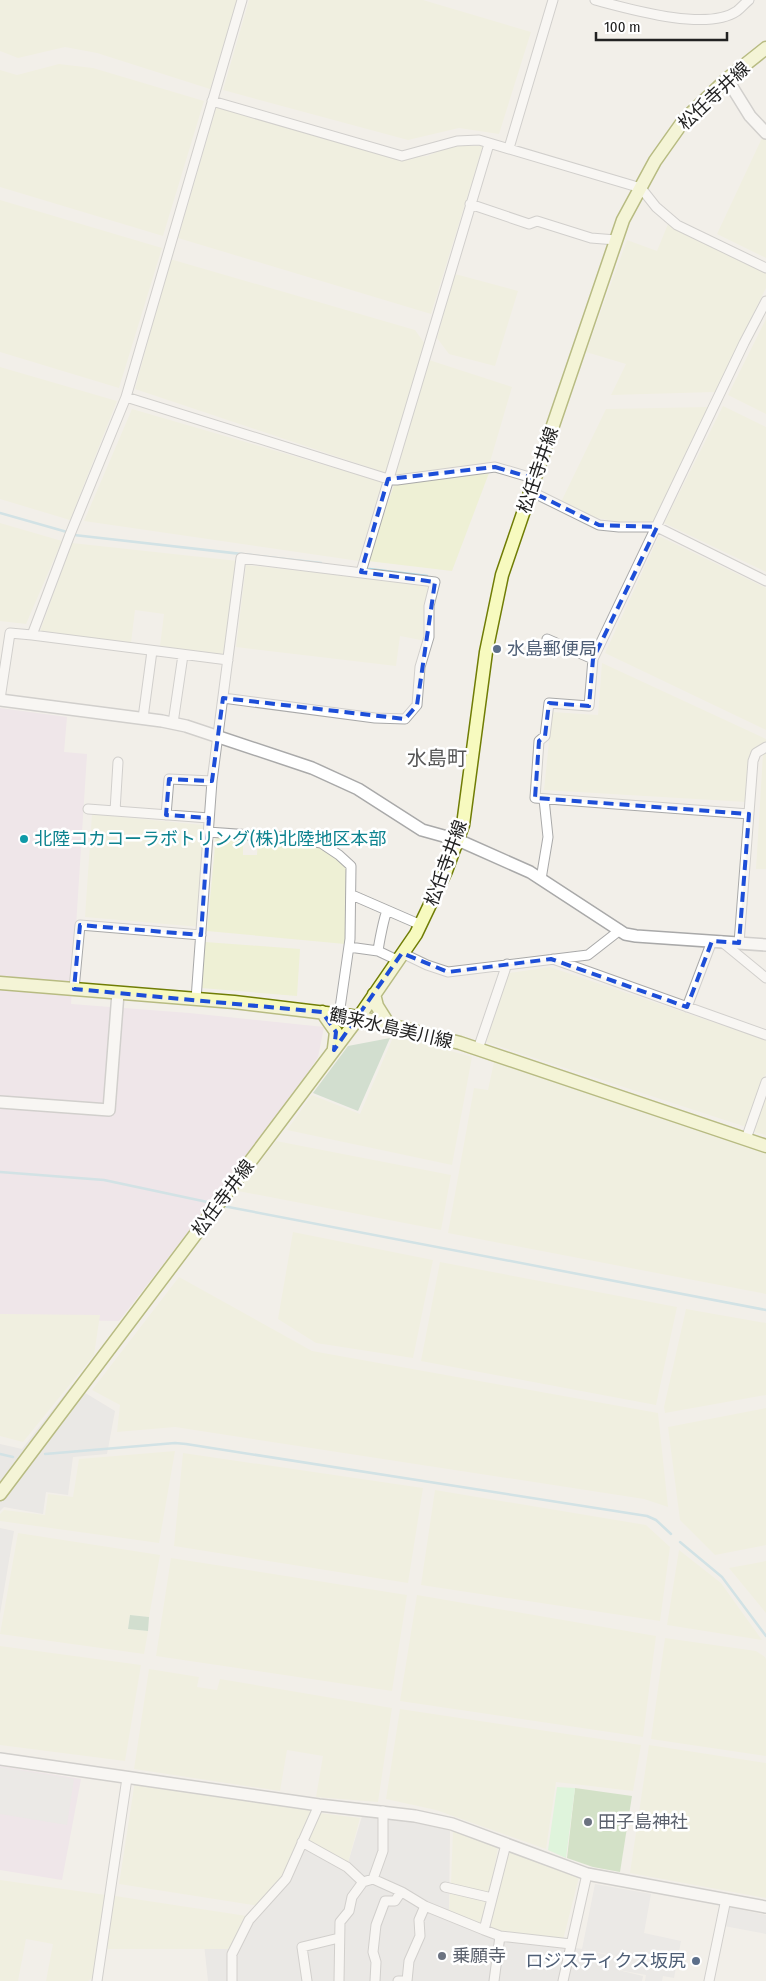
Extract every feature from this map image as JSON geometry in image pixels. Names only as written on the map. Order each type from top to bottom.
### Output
[{"type":"main road","name":"松任寺井線","points":[[0,1494],[359,1017],[420,926],[433,902],[463,825],[486,652],[502,575],[623,220],[654,160],[684,120],[727,79],[766,48]]},
{"type":"main road","name":"鶴来水島美川線","points":[[0,983],[196,999],[359,1017],[478,1049],[766,1146]]},
{"type":"main road","points":[[374,994],[377,1006],[389,1025]]},
{"type":"main road","points":[[322,1012],[336,1032],[334,1050]]},
{"type":"street","points":[[32,635],[126,397],[242,0]]},
{"type":"street","points":[[509,148],[553,0]]},
{"type":"street","points":[[595,0],[669,17],[695,20],[720,18],[737,11],[749,0]]},
{"type":"street","points":[[727,79],[750,116],[766,133]]},
{"type":"street","points":[[212,101],[402,156],[468,139],[509,148],[641,188],[656,208],[677,224],[766,268]]},
{"type":"street","points":[[361,572],[489,144]]},
{"type":"street","points":[[470,204],[529,224],[537,222],[591,238],[616,240]]},
{"type":"street","points":[[750,814],[535,798],[539,741],[545,736],[549,703],[589,706],[593,659],[744,343],[766,301]]},
{"type":"street","points":[[126,397],[388,479],[396,480],[495,466],[533,485],[600,525],[657,528],[766,581]]},
{"type":"street","points":[[196,999],[212,781],[217,737],[242,558],[435,582],[429,606],[429,636],[420,667],[417,705],[405,719],[375,718],[223,698]]},
{"type":"street","points":[[228,660],[10,633],[0,699],[173,723],[312,768],[369,794],[422,830],[458,840],[498,857],[541,879],[625,934],[766,945]]},
{"type":"street","points":[[547,639],[593,659]]},
{"type":"street","points":[[143,718],[152,651]]},
{"type":"street","points":[[173,723],[183,655]]},
{"type":"street","points":[[739,943],[753,762],[756,753],[766,747]]},
{"type":"street","points":[[115,811],[118,762]]},
{"type":"street","points":[[166,815],[169,778],[212,781]]},
{"type":"street","points":[[541,879],[548,837],[544,799]]},
{"type":"street","points":[[88,809],[209,818]]},
{"type":"street","points":[[208,832],[293,838],[321,843],[351,866],[352,895],[349,947],[339,1014]]},
{"type":"street","points":[[352,895],[420,926]]},
{"type":"street","points":[[378,951],[383,933],[384,916],[387,911]]},
{"type":"street","points":[[74,989],[80,925],[201,935]]},
{"type":"street","points":[[349,947],[378,951],[448,972],[588,955],[620,930]]},
{"type":"street","points":[[716,941],[766,978]]},
{"type":"street","points":[[687,1007],[716,941]]},
{"type":"street","points":[[551,958],[766,1035]]},
{"type":"street","points":[[478,1049],[507,964]]},
{"type":"street","points":[[0,1102],[109,1110],[118,992]]},
{"type":"street","points":[[746,1139],[766,1082]]},
{"type":"street","points":[[0,1759],[319,1805],[383,1811],[452,1824],[587,1874],[766,1907]]},
{"type":"street","points":[[97,1981],[127,1778]]},
{"type":"street","points":[[232,1981],[232,1954],[249,1920],[286,1879],[319,1805]]},
{"type":"street","points":[[373,1879],[383,1851],[383,1811]]},
{"type":"street","points":[[302,1842],[347,1867],[363,1882]]},
{"type":"street","points":[[484,1930],[506,1844]]},
{"type":"street","points":[[562,1981],[587,1874]]},
{"type":"street","points":[[339,1981],[340,1922],[349,1911],[352,1897],[363,1882],[373,1879],[425,1906],[500,1936],[571,1944]]},
{"type":"street","points":[[445,1887],[492,1898]]},
{"type":"street","points":[[376,1981],[376,1962],[373,1952],[376,1925],[385,1901],[395,1902],[401,1892]]},
{"type":"street","points":[[709,1981],[726,1899]]},
{"type":"street","points":[[398,1981],[405,1981],[409,1961],[420,1936],[419,1920],[425,1906]]},
{"type":"street","points":[[494,1981],[500,1936]]},
{"type":"street","points":[[307,1981],[302,1947],[339,1938]]},
{"type":"highlighted area","points":[[495,467],[536,479],[530,491],[599,525],[657,527],[593,659],[589,706],[549,703],[545,736],[539,741],[535,798],[749,814],[739,943],[712,941],[687,1007],[551,959],[448,972],[402,953],[334,1050],[336,1032],[322,1012],[74,989],[80,925],[201,935],[209,818],[166,815],[169,779],[212,781],[223,698],[405,719],[417,705],[435,582],[361,572],[388,479]]},
{"type":"shaded area","points":[[0,708],[67,717],[64,752],[87,754],[71,1004],[189,1013],[324,1027],[318,1057],[286,1106],[119,1321],[0,1319]]},
{"type":"shaded area","points":[[72,1385],[115,1411],[107,1454],[73,1457],[68,1495],[46,1492],[43,1514],[4,1507],[0,1511],[0,1444],[22,1449]]},
{"type":"shaded area","points":[[0,1528],[14,1531],[0,1614]]},
{"type":"shaded area","points":[[0,1766],[81,1779],[62,1880],[0,1870]]},
{"type":"shaded area","points":[[0,1767],[74,1779],[67,1825],[0,1814]]},
{"type":"shaded area","points":[[363,1813],[420,1821],[450,1831],[449,1914],[500,1936],[582,1949],[620,1958],[618,1970],[643,1976],[642,1981],[208,1981],[204,1944],[250,1923],[304,1843],[347,1866]]},
{"type":"shaded area","points":[[595,1884],[651,1894],[644,1933],[681,1941],[674,1978],[663,1976],[662,1981],[645,1981],[646,1975],[619,1970],[621,1957],[582,1949]]},
{"type":"shaded area","points":[[728,1907],[766,1915],[766,1934],[724,1926]]},
{"type":"green space","points":[[0,0],[237,0],[210,89],[97,53],[65,47],[18,58],[0,51]]},
{"type":"green space","points":[[249,0],[423,0],[531,32],[499,134],[459,128],[408,140],[223,90]]},
{"type":"green space","points":[[59,64],[93,68],[204,101],[163,236],[0,187],[0,70],[17,75]]},
{"type":"green space","points":[[218,102],[400,158],[427,156],[452,146],[483,146],[431,314],[178,238]]},
{"type":"green space","points":[[762,138],[766,140],[766,258],[717,234]]},
{"type":"green space","points":[[0,200],[162,248],[119,388],[0,352]]},
{"type":"green space","points":[[668,224],[766,273],[766,288],[715,392],[611,395],[626,364],[586,352],[627,240],[657,251]]},
{"type":"green space","points":[[170,259],[415,330],[425,344],[386,473],[135,389]]},
{"type":"green space","points":[[455,274],[518,291],[495,366],[449,354],[437,338]]},
{"type":"green space","points":[[766,319],[766,414],[728,395]]},
{"type":"green space","points":[[429,360],[512,387],[490,462],[397,477],[395,471]]},
{"type":"green space","points":[[0,367],[117,401],[70,520],[0,499]]},
{"type":"green space","points":[[723,406],[766,427],[766,572],[664,523]]},
{"type":"green space","points":[[710,407],[655,524],[622,523],[593,517],[561,502],[606,409]]},
{"type":"green space","points":[[132,409],[383,482],[359,561],[84,521]]},
{"type":"green space","points":[[489,473],[452,571],[368,561],[394,485]]},
{"type":"green space","points":[[0,523],[62,541],[26,624],[0,621]]},
{"type":"green space","points":[[659,536],[766,588],[766,730],[605,653]]},
{"type":"green space","points":[[72,543],[238,561],[223,654],[160,646],[164,614],[135,610],[131,643],[39,634]]},
{"type":"green space","points":[[246,565],[430,585],[424,612],[426,641],[400,636],[396,666],[236,647]]},
{"type":"green space","points":[[602,663],[766,739],[766,741],[751,752],[746,802],[544,790],[552,712],[598,715]]},
{"type":"green space","points":[[766,753],[766,869],[756,869],[763,754]]},
{"type":"green space","points":[[92,814],[203,825],[200,927],[85,917]]},
{"type":"green space","points":[[216,835],[243,837],[243,855],[257,855],[258,838],[310,845],[330,852],[347,868],[345,944],[207,931]]},
{"type":"green space","points":[[205,942],[300,949],[297,996],[201,988]]},
{"type":"green space","points":[[550,967],[766,1040],[766,1073],[746,1127],[486,1042],[509,973]]},
{"type":"green space","points":[[394,1035],[472,1057],[452,1165],[287,1130],[312,1095],[360,1114]]},
{"type":"green space","points":[[390,1038],[358,1111],[313,1093],[348,1046]]},
{"type":"green space","points":[[494,1062],[722,1139],[766,1151],[766,1294],[448,1233],[474,1088],[488,1090]]},
{"type":"green space","points":[[766,1096],[766,1135],[754,1132]]},
{"type":"green space","points":[[276,1141],[451,1175],[441,1230],[238,1191]]},
{"type":"green space","points":[[293,1232],[433,1260],[413,1358],[316,1343],[278,1319]]},
{"type":"green space","points":[[440,1262],[677,1307],[656,1405],[421,1361]]},
{"type":"green space","points":[[179,1277],[312,1351],[658,1413],[668,1507],[644,1499],[175,1427],[117,1432],[120,1405],[92,1390]]},
{"type":"green space","points":[[686,1309],[766,1323],[766,1395],[665,1413],[664,1407]]},
{"type":"green space","points":[[0,1314],[100,1315],[94,1355],[23,1442],[0,1436]]},
{"type":"green space","points":[[766,1408],[766,1545],[715,1555],[680,1520],[668,1427]]},
{"type":"green space","points":[[175,1451],[159,1543],[0,1521],[0,1514],[4,1510],[45,1515],[48,1494],[73,1497],[79,1459]]},
{"type":"green space","points":[[183,1453],[423,1488],[408,1583],[174,1546]]},
{"type":"green space","points":[[435,1490],[646,1525],[670,1547],[660,1621],[421,1585]]},
{"type":"green space","points":[[18,1533],[160,1555],[149,1617],[130,1615],[128,1629],[148,1631],[144,1654],[0,1634]]},
{"type":"green space","points":[[679,1550],[721,1583],[762,1640],[667,1625]]},
{"type":"green space","points":[[171,1558],[407,1595],[392,1691],[156,1656]]},
{"type":"green space","points":[[766,1561],[766,1613],[729,1568]]},
{"type":"green space","points":[[417,1595],[656,1636],[643,1737],[400,1701]]},
{"type":"green space","points":[[130,1615],[149,1617],[148,1631],[128,1629]]},
{"type":"green space","points":[[665,1638],[756,1651],[765,1657],[766,1756],[651,1739]]},
{"type":"green space","points":[[0,1646],[141,1665],[125,1761],[0,1745]]},
{"type":"green space","points":[[149,1669],[199,1677],[197,1687],[217,1690],[220,1679],[392,1708],[378,1802],[316,1797],[323,1756],[287,1750],[280,1791],[134,1769]]},
{"type":"green space","points":[[400,1709],[641,1745],[633,1791],[556,1782],[546,1849],[436,1810],[386,1799]]},
{"type":"green space","points":[[649,1745],[766,1763],[766,1898],[630,1873]]},
{"type":"green space","points":[[135,1781],[316,1806],[285,1878],[260,1906],[119,1884]]},
{"type":"green space","points":[[557,1787],[575,1788],[566,1858],[548,1850]]},
{"type":"green space","points":[[575,1788],[632,1796],[620,1872],[593,1867],[567,1858]]},
{"type":"green space","points":[[319,1813],[360,1818],[348,1863],[307,1841]]},
{"type":"green space","points":[[453,1830],[496,1844],[498,1848],[490,1891],[486,1893],[451,1884]]},
{"type":"green space","points":[[506,1850],[579,1877],[563,1940],[504,1934],[487,1927]]},
{"type":"green space","points":[[0,1880],[106,1895],[95,1976],[88,1981],[46,1981],[53,1944],[26,1939],[18,1981],[0,1981]]},
{"type":"green space","points":[[450,1890],[486,1900],[483,1921],[479,1923],[449,1912]]},
{"type":"green space","points":[[115,1896],[247,1916],[230,1949],[104,1949]]},
{"type":"waterway","points":[[0,513],[67,532]]},
{"type":"waterway","points":[[74,535],[321,563]]},
{"type":"waterway","points":[[369,569],[427,576]]},
{"type":"waterway","points":[[0,1172],[104,1180],[212,1203]]},
{"type":"waterway","points":[[223,1206],[766,1310]]},
{"type":"waterway","points":[[45,1454],[175,1443],[186,1444],[647,1516],[656,1520],[671,1534]]},
{"type":"waterway","points":[[0,1454],[13,1457]]},
{"type":"waterway","points":[[680,1542],[722,1577],[766,1636]]},
{"type":"place","name":"水島郵便局","points":[[497,649]]},
{"type":"place","name":"北陸コカコーラボトリング(株)北陸地区本部","points":[[24,839]]},
{"type":"place","name":"田子島神社","points":[[588,1822]]},
{"type":"place","name":"乗願寺","points":[[442,1956]]},
{"type":"place","name":"ロジスティクス坂尻","points":[[696,1961]]},
{"type":"district","name":"水島町","points":[[437,758]]}]
